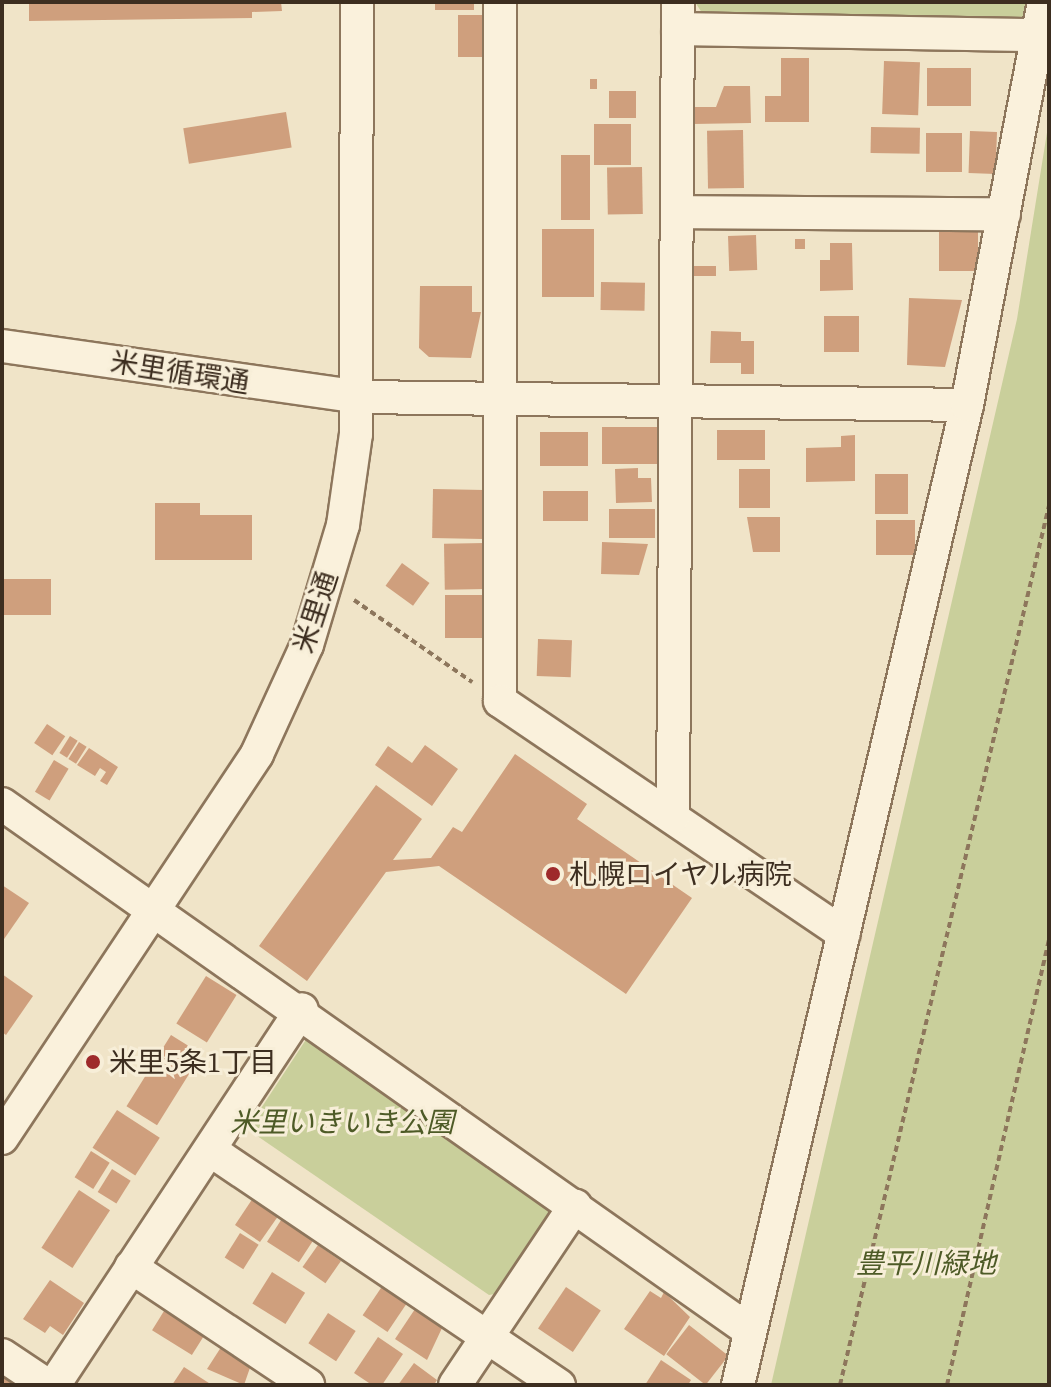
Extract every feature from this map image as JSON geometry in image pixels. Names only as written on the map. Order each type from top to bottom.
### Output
[{"type":"street","name":"米里通","points":[[2,1138],[158,911],[257,754],[307,645],[343,525],[359,397],[357,2]]},
{"type":"street","points":[[500,2],[495,397],[500,701],[844,934]]},
{"type":"street","points":[[738,1385],[967,405],[1044,2]]},
{"type":"street","points":[[673,817],[678,15],[1038,35]]},
{"type":"street","points":[[678,212],[1004,214]]},
{"type":"street","name":"米里循環通","points":[[2,346],[359,397],[967,405]]},
{"type":"street","points":[[2,804],[302,1009],[750,1331]]},
{"type":"street","points":[[54,1385],[302,1009]]},
{"type":"street","points":[[210,1150],[559,1385]]},
{"type":"street","points":[[455,1385],[575,1206]]},
{"type":"street","points":[[131,1267],[308,1385]]},
{"type":"street","points":[[2,1355],[47,1385]]},
{"type":"path","points":[[840,1385],[1049,506]]},
{"type":"path","points":[[354,600],[500,701]]},
{"type":"path","points":[[947,1385],[1049,939]]},
{"type":"green space","points":[[695,2],[1031,2],[1021,19],[704,16]]},
{"type":"green space","name":"豊平川緑地","points":[[1049,120],[1049,1385],[771,1385],[1017,319]]},
{"type":"green space","name":"米里いきいき公園","points":[[309,1035],[558,1210],[500,1293],[489,1295],[253,1133],[250,1125]]},
{"type":"building","points":[[29,2],[281,2],[282,11],[252,12],[252,18],[29,21]]},
{"type":"building","points":[[435,2],[474,2],[474,10],[435,10]]},
{"type":"building","points":[[458,15],[483,15],[483,57],[458,57]]},
{"type":"building","points":[[781,58],[809,58],[809,122],[765,122],[765,96],[781,96]]},
{"type":"building","points":[[884,61],[920,62],[918,115],[882,114]]},
{"type":"building","points":[[927,68],[971,68],[971,106],[927,106]]},
{"type":"building","points":[[590,79],[597,79],[597,89],[590,89]]},
{"type":"building","points":[[724,86],[750,86],[751,123],[693,124],[693,107],[716,107]]},
{"type":"building","points":[[609,91],[636,91],[636,118],[609,118]]},
{"type":"building","points":[[286,112],[292,148],[189,164],[183,128]]},
{"type":"building","points":[[594,124],[631,124],[631,165],[594,165]]},
{"type":"building","points":[[871,127],[920,128],[920,154],[871,153]]},
{"type":"building","points":[[743,130],[744,188],[708,189],[707,131]]},
{"type":"building","points":[[970,131],[997,132],[996,174],[969,173]]},
{"type":"building","points":[[926,133],[962,133],[962,172],[926,172]]},
{"type":"building","points":[[561,155],[590,155],[590,220],[561,220]]},
{"type":"building","points":[[642,167],[643,214],[608,215],[607,168]]},
{"type":"building","points":[[542,229],[594,229],[594,297],[542,297]]},
{"type":"building","points":[[939,229],[978,229],[978,271],[939,271]]},
{"type":"building","points":[[756,235],[757,270],[729,271],[728,236]]},
{"type":"building","points":[[795,239],[805,239],[805,249],[795,249]]},
{"type":"building","points":[[830,243],[852,243],[853,290],[820,291],[820,260],[830,260]]},
{"type":"building","points":[[694,266],[716,266],[716,276],[694,276]]},
{"type":"building","points":[[601,282],[645,283],[645,311],[601,310]]},
{"type":"building","points":[[420,286],[472,286],[472,312],[481,312],[471,358],[429,357],[419,348]]},
{"type":"building","points":[[909,298],[962,300],[945,367],[907,365]]},
{"type":"building","points":[[824,316],[859,316],[859,352],[824,352]]},
{"type":"building","points":[[711,331],[741,332],[741,341],[754,341],[754,374],[741,374],[741,363],[710,363]]},
{"type":"building","points":[[602,427],[657,427],[657,464],[602,464]]},
{"type":"building","points":[[717,430],[765,430],[765,460],[717,460]]},
{"type":"building","points":[[540,432],[588,432],[588,466],[540,466]]},
{"type":"building","points":[[855,435],[855,481],[806,482],[806,448],[841,447],[841,436]]},
{"type":"building","points":[[638,468],[638,478],[651,478],[652,502],[616,503],[615,469]]},
{"type":"building","points":[[739,469],[770,469],[770,508],[739,508]]},
{"type":"building","points":[[875,474],[908,474],[908,514],[875,514]]},
{"type":"building","points":[[433,489],[484,490],[483,539],[432,538]]},
{"type":"building","points":[[543,491],[588,491],[588,521],[543,521]]},
{"type":"building","points":[[155,503],[200,503],[200,515],[252,515],[252,560],[155,560]]},
{"type":"building","points":[[609,509],[655,509],[655,538],[609,538]]},
{"type":"building","points":[[747,517],[780,517],[780,552],[753,552]]},
{"type":"building","points":[[876,520],[915,520],[915,555],[876,555]]},
{"type":"building","points":[[602,542],[648,544],[639,575],[601,574]]},
{"type":"building","points":[[485,543],[486,589],[445,590],[444,544]]},
{"type":"building","points":[[402,563],[430,583],[413,606],[386,586]]},
{"type":"building","points":[[2,579],[51,579],[51,615],[2,615]]},
{"type":"building","points":[[445,595],[484,595],[484,638],[445,638]]},
{"type":"building","points":[[538,639],[572,640],[571,677],[537,676]]},
{"type":"building","points":[[47,724],[65,736],[52,755],[34,743]]},
{"type":"building","points":[[70,736],[78,741],[67,758],[59,753]]},
{"type":"building","points":[[79,742],[87,747],[76,764],[68,759]]},
{"type":"building","points":[[425,745],[458,769],[432,806],[375,765],[388,746],[412,763]]},
{"type":"building","points":[[89,748],[118,767],[107,785],[100,781],[106,772],[100,768],[95,776],[77,765]]},
{"type":"building","name":"札幌ロイヤル病院","points":[[515,754],[587,804],[577,819],[692,898],[626,994],[439,866],[386,872],[307,981],[259,946],[376,785],[422,819],[393,860],[431,858],[453,827],[462,832]]},
{"type":"building","points":[[54,760],[69,769],[50,800],[35,792]]},
{"type":"building","points":[[2,885],[29,903],[2,942]]},
{"type":"building","points":[[2,974],[33,996],[6,1035],[2,1032]]},
{"type":"building","points":[[206,976],[237,995],[207,1043],[176,1023]]},
{"type":"building","points":[[171,1035],[202,1054],[157,1125],[126,1106]]},
{"type":"building","points":[[117,1110],[160,1138],[135,1176],[92,1148]]},
{"type":"building","points":[[91,1151],[110,1163],[93,1189],[75,1177]]},
{"type":"building","points":[[112,1169],[131,1181],[116,1204],[98,1192]]},
{"type":"building","points":[[259,1189],[281,1212],[260,1242],[235,1225]]},
{"type":"building","points":[[79,1190],[110,1210],[72,1268],[41,1248]]},
{"type":"building","points":[[285,1214],[317,1235],[299,1262],[267,1242]]},
{"type":"building","points":[[240,1233],[259,1245],[243,1269],[225,1258]]},
{"type":"building","points":[[318,1245],[341,1261],[325,1283],[303,1267]]},
{"type":"building","points":[[272,1272],[305,1293],[285,1324],[252,1303]]},
{"type":"building","points":[[50,1280],[84,1303],[63,1335],[50,1326],[45,1333],[23,1319]]},
{"type":"building","points":[[385,1282],[410,1299],[388,1332],[363,1315]]},
{"type":"building","points":[[566,1287],[601,1310],[573,1352],[538,1328]]},
{"type":"building","points":[[650,1291],[661,1298],[664,1292],[690,1317],[664,1356],[624,1329]]},
{"type":"building","points":[[169,1303],[209,1328],[192,1355],[152,1330]]},
{"type":"building","points":[[415,1309],[442,1328],[427,1360],[395,1339]]},
{"type":"building","points":[[328,1313],[356,1331],[336,1361],[308,1343]]},
{"type":"building","points":[[689,1325],[728,1356],[706,1385],[666,1354]]},
{"type":"building","points":[[378,1337],[403,1354],[382,1385],[372,1385],[354,1373]]},
{"type":"building","points":[[225,1341],[253,1359],[244,1385],[207,1369]]},
{"type":"building","points":[[661,1360],[691,1380],[688,1385],[645,1385]]},
{"type":"building","points":[[414,1363],[437,1380],[434,1385],[398,1385]]},
{"type":"building","points":[[184,1367],[212,1385],[172,1385]]},
{"type":"building","points":[[2,1372],[21,1385],[2,1385]]},
{"type":"place","name":"札幌ロイヤル病院","points":[[553,874]]},
{"type":"place","name":"米里5条1丁目","points":[[93,1062]]}]
